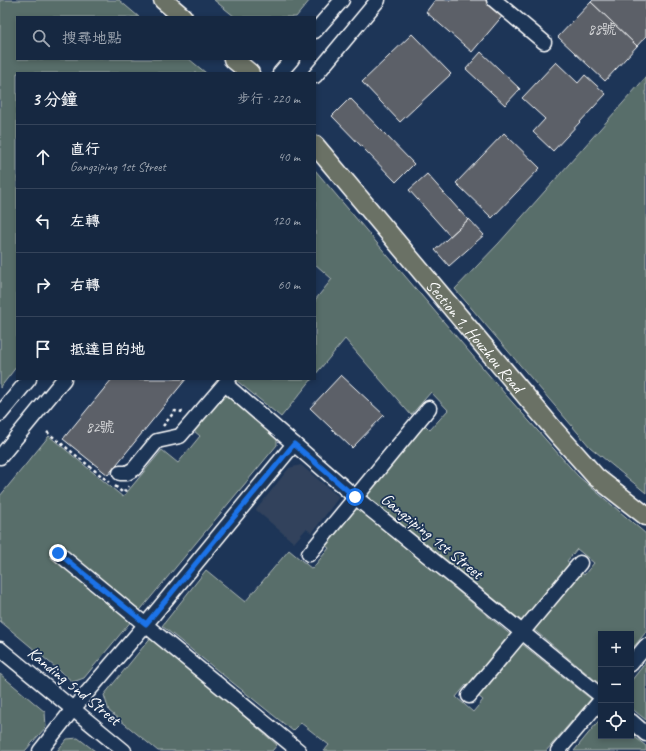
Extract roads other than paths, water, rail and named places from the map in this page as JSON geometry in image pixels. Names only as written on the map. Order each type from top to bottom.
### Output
[{"type":"main road","points":[[163,0],[182,16]]},
{"type":"main road","points":[[234,60],[249,72]]},
{"type":"main road","name":"Section 1, Houzhou Road","points":[[316,146],[561,438],[596,477],[646,516]]},
{"type":"street","points":[[316,31],[342,0]]},
{"type":"street","points":[[316,75],[378,0]]},
{"type":"street","points":[[494,0],[544,42]]},
{"type":"street","points":[[281,72],[291,60]]},
{"type":"street","points":[[0,414],[28,380]]},
{"type":"street","points":[[0,457],[63,380]]},
{"type":"street","points":[[120,473],[127,473],[134,469],[157,441],[180,436],[227,382]]},
{"type":"street","name":"Gangziping 1st Street","points":[[227,382],[294,444],[355,497],[598,694]]},
{"type":"street","points":[[310,554],[429,408]]},
{"type":"street","points":[[40,751],[73,709],[146,624],[294,444]]},
{"type":"street","points":[[58,553],[299,751]]},
{"type":"street","points":[[469,696],[580,563]]},
{"type":"street","points":[[634,660],[646,646]]},
{"type":"street","name":"Kanding 5nd Street","points":[[0,649],[124,751]]},
{"type":"street","points":[[558,751],[598,703]]},
{"type":"street","points":[[634,724],[646,734]]}]
